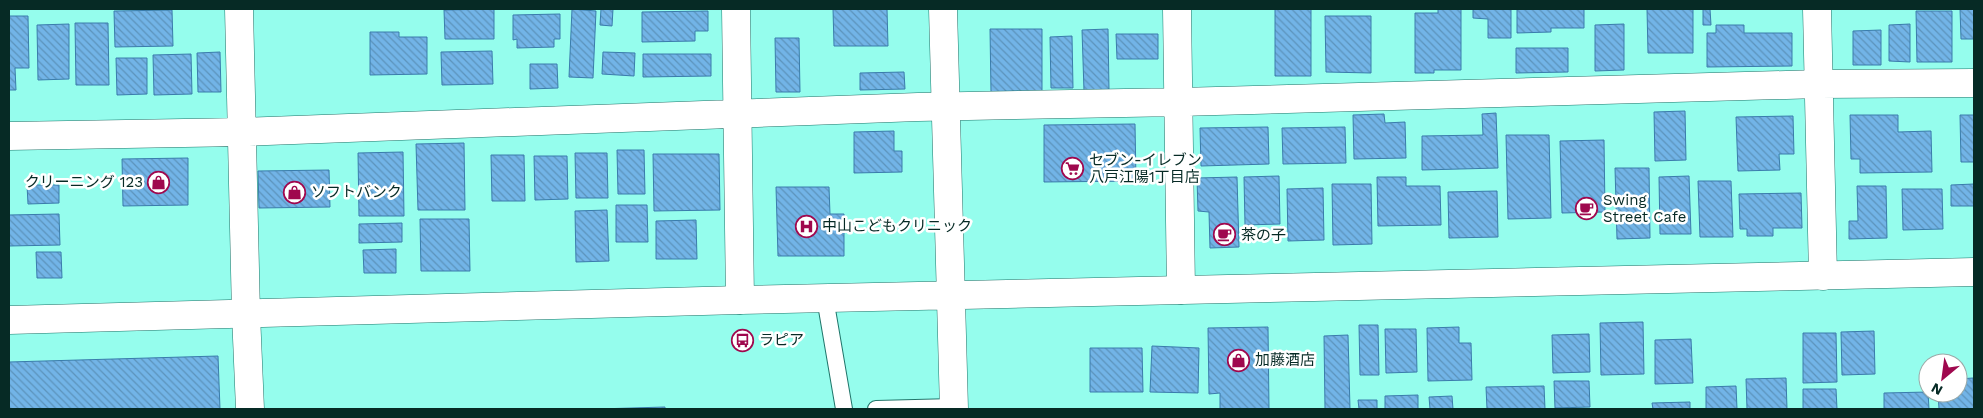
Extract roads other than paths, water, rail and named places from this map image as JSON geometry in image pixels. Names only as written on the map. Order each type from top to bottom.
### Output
[{"type":"street","points":[[239,9],[250,409]]},
{"type":"street","points":[[736,9],[740,300]]},
{"type":"street","points":[[943,9],[954,408]]},
{"type":"street","points":[[1177,9],[1181,290]]},
{"type":"street","points":[[1817,9],[1823,276]]},
{"type":"street","points":[[9,136],[242,132],[946,107],[1818,84],[1974,83]]},
{"type":"street","points":[[9,320],[740,300],[1974,272]]},
{"type":"lane","points":[[825,298],[844,409]]},
{"type":"lane","points":[[876,409],[954,408]]},
{"type":"place","name":"セブン-イレブン 八戸江陽1丁目店","points":[[1073,169]]},
{"type":"place","name":"クリーニング 123","points":[[159,182]]},
{"type":"place","name":"ソフトバンク","points":[[295,192]]},
{"type":"place","name":"Swing Street Cafe","points":[[1587,209]]},
{"type":"place","name":"中山こどもクリニック","points":[[806,226]]},
{"type":"place","name":"茶の子","points":[[1225,235]]},
{"type":"place","name":"ラピア","points":[[743,340]]},
{"type":"place","name":"加藤酒店","points":[[1239,360]]}]
